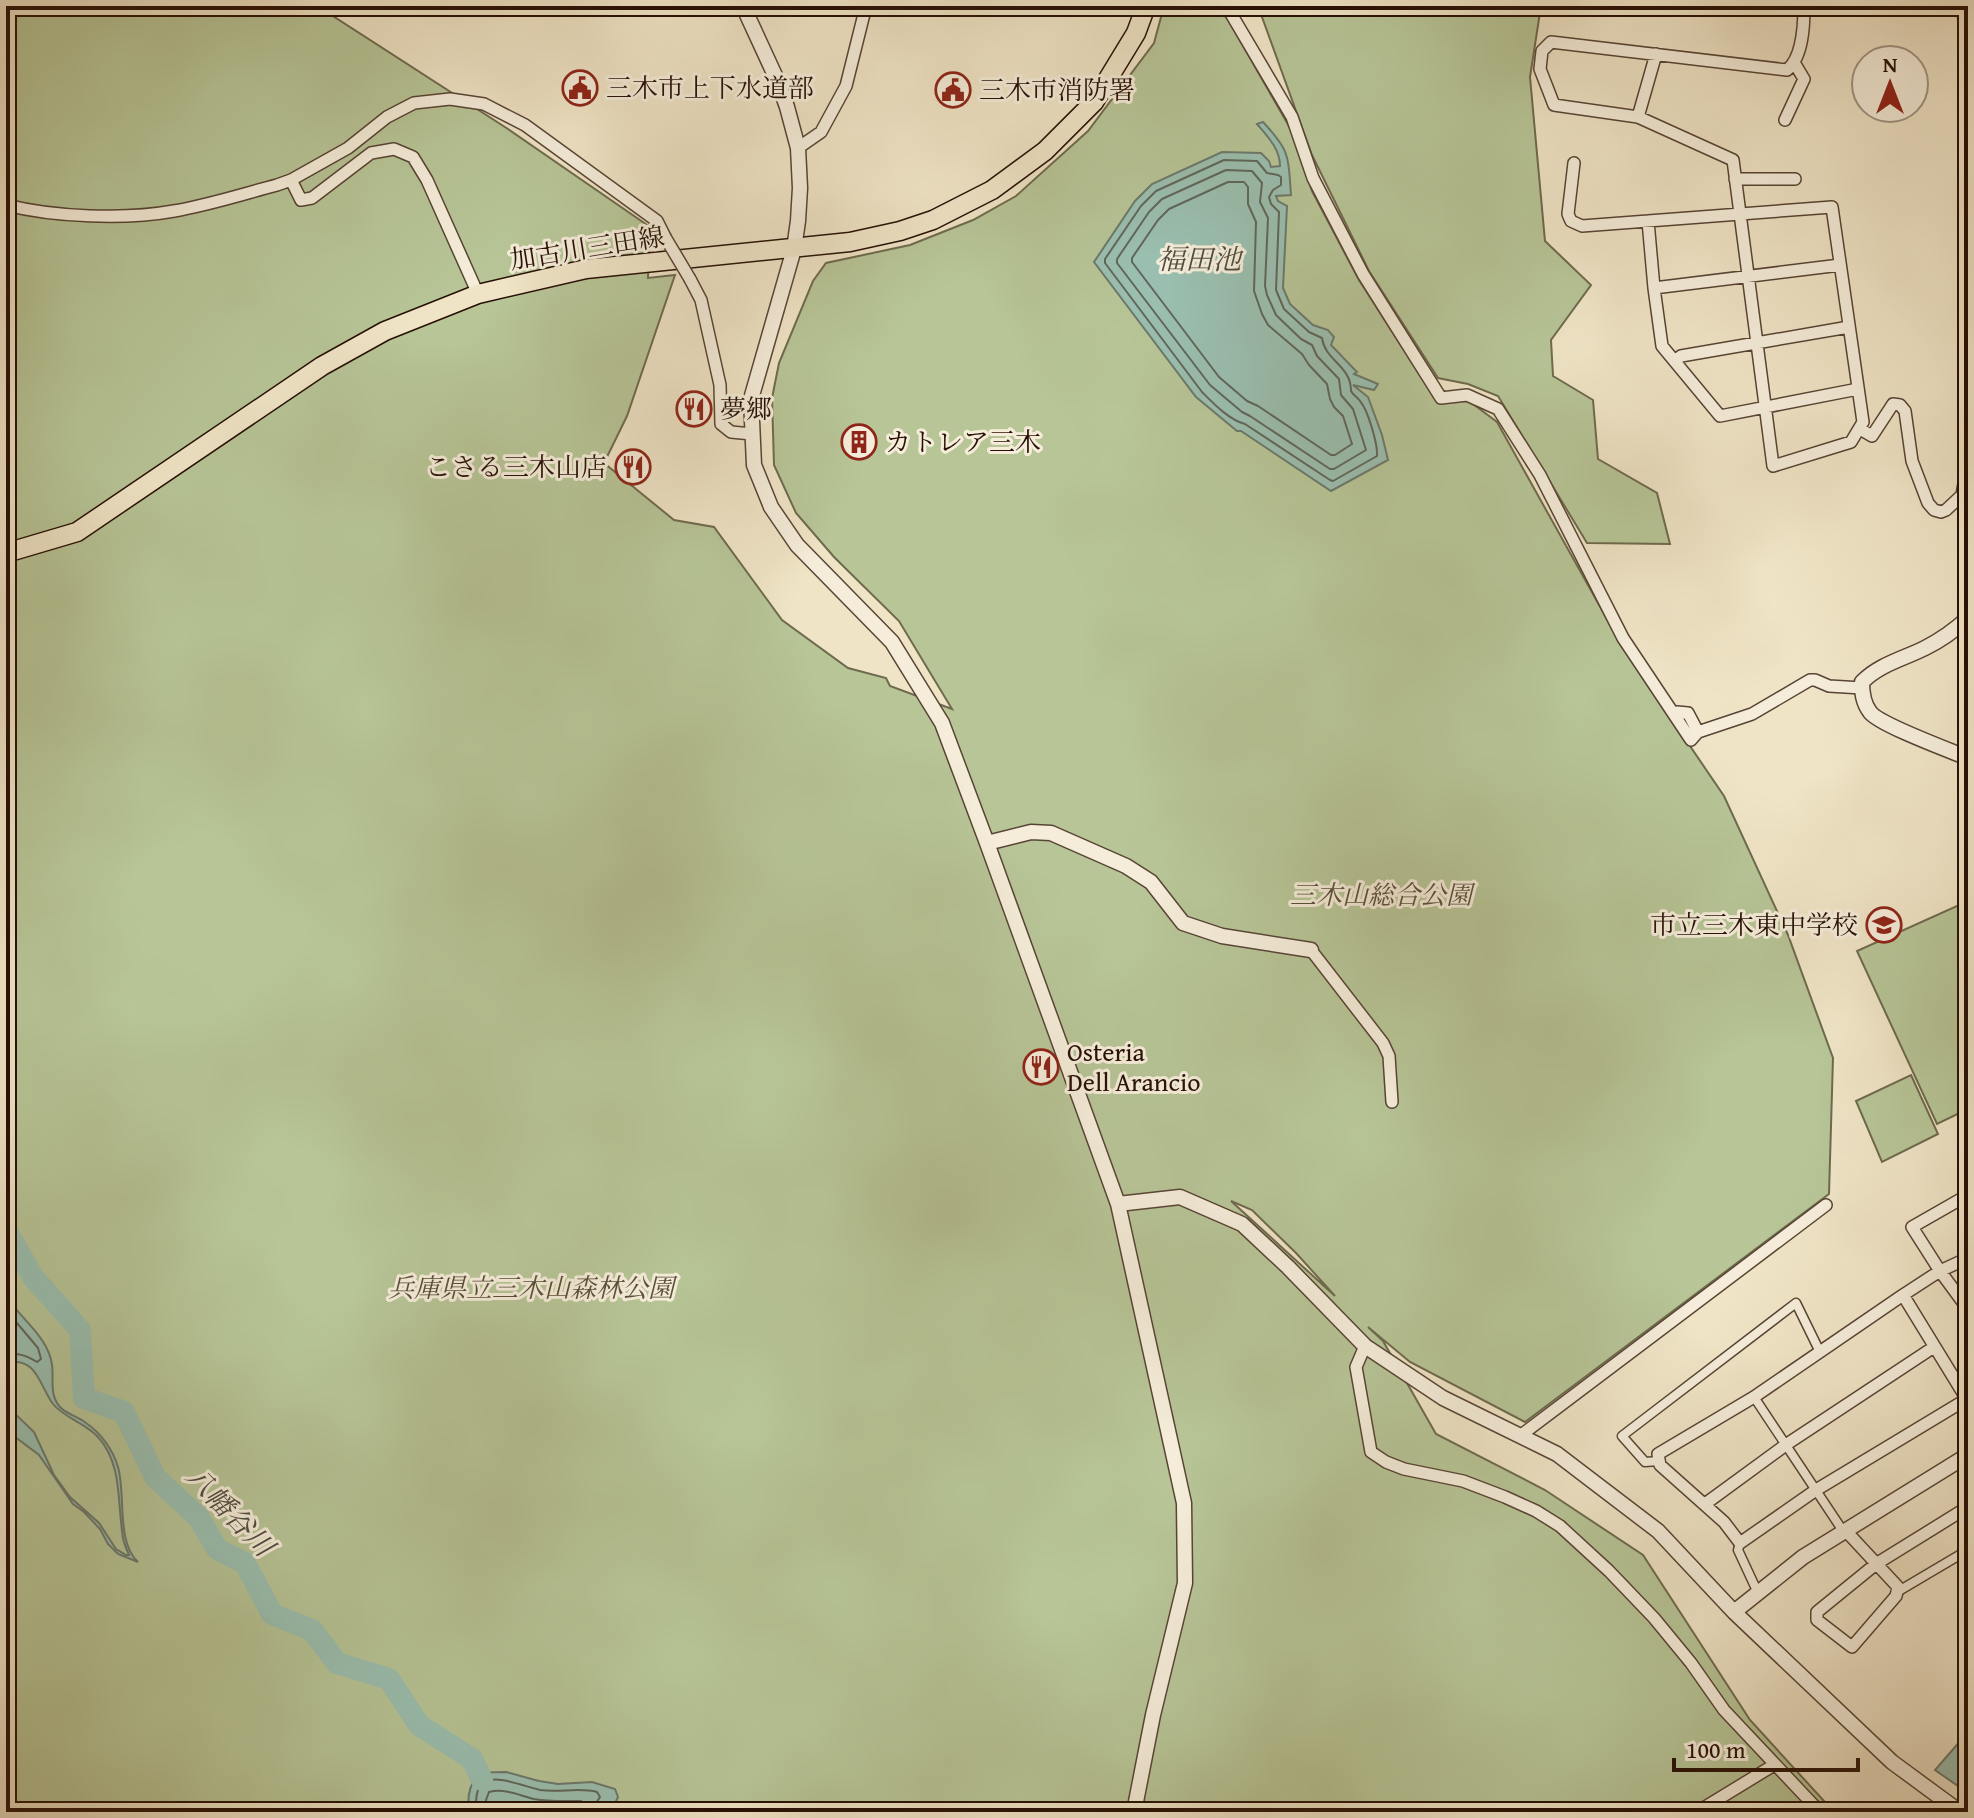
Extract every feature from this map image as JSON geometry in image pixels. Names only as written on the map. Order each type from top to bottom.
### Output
[{"type":"main road","name":"加古川三田線","points":[[6,553],[77,532],[322,366],[385,331],[478,294],[586,269],[850,242],[933,220],[992,190],[1045,151],[1094,102],[1136,33],[1146,6]]},
{"type":"street","points":[[743,6],[778,82],[794,128],[800,188],[794,249],[751,399],[754,465],[771,507],[797,545],[892,642],[942,723],[1118,1204],[1184,1503],[1185,1583],[1153,1715],[1134,1812]]},
{"type":"street","points":[[798,148],[821,132],[846,86],[866,6]]},
{"type":"street","points":[[1224,6],[1292,117],[1313,178],[1363,274],[1441,398],[1467,395],[1498,409],[1540,475],[1623,638],[1691,740],[1698,732],[1752,714],[1810,680],[1829,686],[1862,688]]},
{"type":"street","points":[[1574,163],[1568,214],[1571,221],[1582,226],[1648,221],[1740,214],[1832,207],[1863,422],[1851,442],[1773,466],[1766,408],[1748,277],[1740,214],[1735,179],[1733,160],[1638,117],[1554,105],[1540,69],[1542,51],[1551,42],[1787,70],[1795,64],[1799,52],[1804,6]]},
{"type":"street","points":[[1964,6],[1968,41]]},
{"type":"street","points":[[1638,117],[1656,54]]},
{"type":"street","points":[[1785,120],[1804,79],[1795,64]]},
{"type":"street","points":[[6,205],[68,215],[138,215],[174,211],[291,180],[348,148],[387,117],[414,103],[450,99],[484,104],[525,125],[657,221],[701,300],[720,385],[721,424],[731,432],[752,434]]},
{"type":"street","points":[[291,180],[301,200],[312,198],[371,153],[394,149],[413,157],[427,180],[478,294]]},
{"type":"street","points":[[1735,179],[1795,179]]},
{"type":"street","points":[[1648,221],[1662,346],[1720,416],[1858,389]]},
{"type":"street","points":[[1654,288],[1840,265]]},
{"type":"street","points":[[1675,361],[1681,356],[1849,327]]},
{"type":"street","points":[[1860,429],[1872,436],[1893,404],[1900,405],[1905,411],[1912,461],[1928,503],[1934,510],[1946,510],[1962,495],[1968,461]]},
{"type":"street","points":[[1968,618],[1926,648],[1873,671],[1862,682],[1862,697],[1871,715],[1968,758]]},
{"type":"street","points":[[987,843],[1031,832],[1051,833],[1126,866],[1151,882],[1183,923],[1222,936],[1311,950],[1383,1043],[1389,1056],[1392,1102]]},
{"type":"street","points":[[1968,1195],[1912,1227],[1968,1309]]},
{"type":"street","points":[[1118,1204],[1180,1197],[1242,1224],[1365,1346],[1443,1398],[1557,1454],[1658,1531],[1734,1612],[1892,1762],[1960,1812]]},
{"type":"street","points":[[1520,1436],[1826,1205]]},
{"type":"street","points":[[1740,1543],[1724,1522],[1660,1465],[1658,1454],[1754,1397],[1819,1350],[1940,1271],[1968,1258]]},
{"type":"street","points":[[1758,1593],[1738,1550],[1740,1543],[1816,1490],[1968,1400],[1903,1295]]},
{"type":"street","points":[[1659,1461],[1645,1462],[1622,1436],[1796,1303],[1819,1350]]},
{"type":"street","points":[[1365,1346],[1356,1367],[1371,1452],[1404,1469],[1463,1481],[1505,1497],[1560,1526],[1654,1618],[1724,1710],[1820,1812]]},
{"type":"street","points":[[1705,1504],[1787,1444],[1934,1347]]},
{"type":"street","points":[[1754,1397],[1844,1531],[1876,1564],[1898,1587],[1896,1596],[1852,1647],[1817,1620],[1817,1612],[1876,1564],[1968,1507]]},
{"type":"street","points":[[1734,1612],[1803,1557],[1968,1455]]},
{"type":"street","points":[[1897,1592],[1968,1550]]},
{"type":"street","points":[[1697,1812],[1774,1765]]},
{"type":"green space","points":[[6,6],[328,6],[333,16],[508,129],[650,227],[648,278],[675,275],[627,416],[604,463],[674,520],[714,527],[782,620],[848,668],[886,678],[890,686],[952,709],[899,621],[834,557],[796,513],[774,465],[772,398],[779,363],[813,281],[826,263],[910,245],[973,220],[1016,196],[1088,131],[1154,43],[1164,6],[1214,6],[1227,18],[1294,135],[1312,191],[1359,280],[1437,402],[1469,401],[1497,422],[1622,646],[1724,796],[1788,935],[1833,1058],[1829,1194],[1525,1422],[1410,1362],[1368,1327],[1383,1341],[1436,1434],[1545,1490],[1643,1555],[1750,1720],[1836,1812],[6,1812]],"holes":[[[1231,1201],[1252,1210],[1296,1253],[1335,1296]]]},
{"type":"green space","points":[[1258,6],[1541,6],[1530,77],[1545,241],[1591,285],[1551,340],[1553,376],[1593,400],[1598,459],[1657,493],[1670,544],[1587,543],[1498,396],[1468,384],[1438,378],[1369,271],[1312,155]]},
{"type":"green space","points":[[1968,901],[1968,1109],[1937,1124],[1857,951]]},
{"type":"green space","points":[[1911,1075],[1938,1134],[1882,1162],[1856,1101]]},
{"type":"water","name":"福田池","points":[[1263,122],[1283,147],[1288,162],[1291,195],[1276,196],[1287,206],[1283,288],[1290,304],[1313,325],[1328,330],[1334,337],[1331,345],[1357,372],[1354,374],[1378,384],[1374,390],[1353,385],[1368,397],[1388,460],[1331,491],[1237,431],[1196,397],[1094,262],[1135,201],[1152,184],[1222,152],[1261,153],[1271,167],[1280,166],[1276,149],[1257,124]]},
{"type":"water","points":[[6,1302],[12,1304],[46,1348],[52,1365],[53,1392],[57,1402],[97,1432],[113,1454],[120,1478],[124,1531],[131,1553],[138,1562],[118,1554],[108,1544],[100,1529],[73,1504],[39,1455],[6,1430],[6,1405],[34,1432],[54,1475],[70,1497],[99,1523],[116,1549],[129,1555],[123,1538],[118,1485],[106,1448],[93,1432],[53,1404],[31,1368],[16,1362],[6,1363]]},
{"type":"water","points":[[1968,1732],[1968,1793],[1935,1770]]},
{"type":"water","points":[[506,1772],[558,1784],[592,1782],[615,1789],[618,1797],[614,1806],[606,1803],[600,1811],[469,1812],[469,1794],[476,1778],[486,1773]]},
{"type":"waterway","name":"八幡谷川","points":[[6,1230],[33,1277],[80,1330],[84,1398],[124,1412],[155,1477],[199,1518],[217,1549],[245,1563],[272,1614],[312,1630],[337,1663],[389,1679],[419,1725],[472,1759],[482,1780]]},
{"type":"place","name":"三木市上下水道部","points":[[580,88]]},
{"type":"place","name":"三木市消防署","points":[[953,90]]},
{"type":"place","name":"夢郷","points":[[694,409]]},
{"type":"place","name":"カトレア三木","points":[[859,442]]},
{"type":"place","name":"こさる三木山店","points":[[633,467]]},
{"type":"place","name":"市立三木東中学校","points":[[1884,925]]},
{"type":"place","name":"Osteria Dell Arancio","points":[[1041,1067]]},
{"type":"park label","name":"三木山総合公園","points":[[1381,895]]},
{"type":"park label","name":"兵庫県立三木山森林公園","points":[[531,1288]]}]
